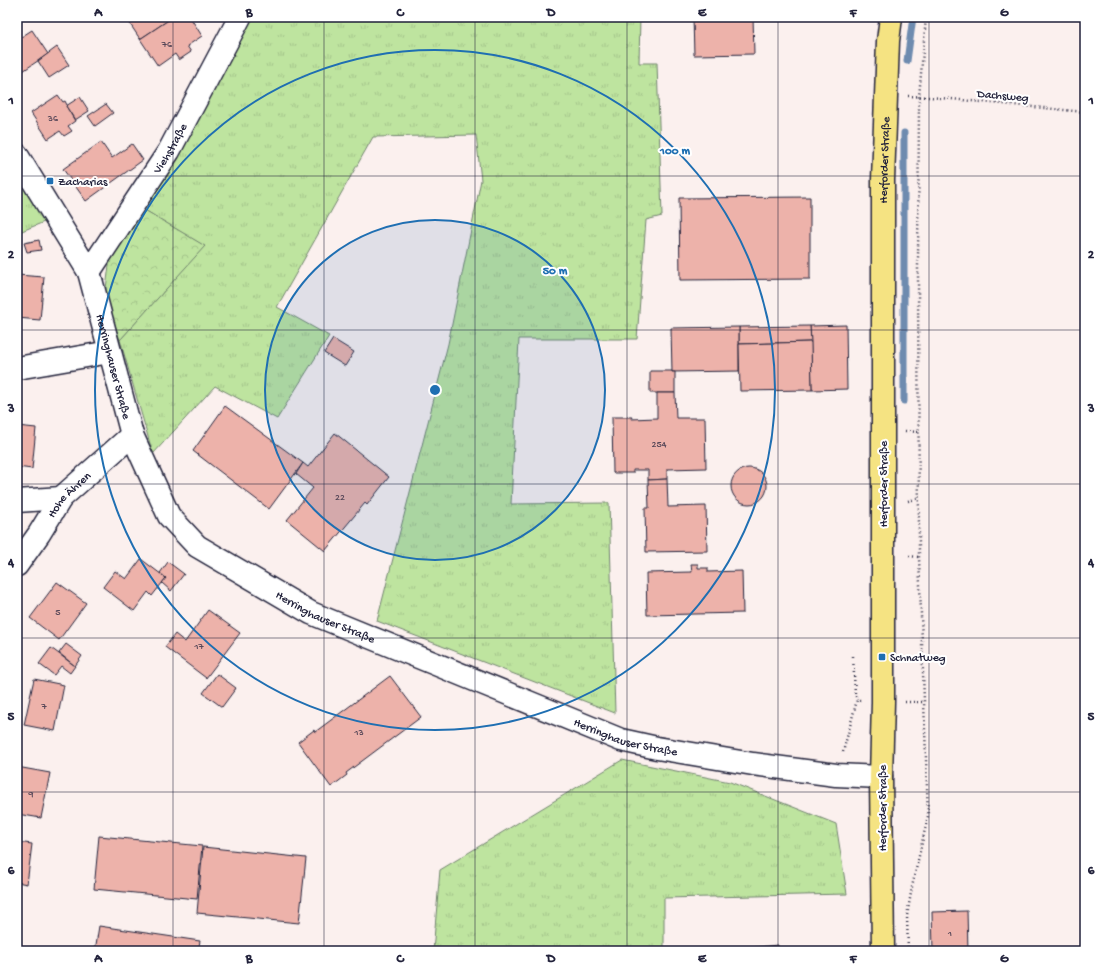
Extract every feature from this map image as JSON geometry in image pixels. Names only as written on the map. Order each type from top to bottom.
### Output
[{"type":"main road","name":"Herforder Straße","points":[[883,951],[881,777],[883,702],[883,180],[888,48],[891,17]]},
{"type":"street","name":"Viehstraße","points":[[89,272],[169,151],[240,17]]},
{"type":"street","name":"Herringhauser Straße","points":[[17,155],[89,272],[132,435],[169,516],[197,546],[310,613],[621,740],[657,748],[836,775],[881,777]]},
{"type":"street","points":[[17,368],[110,352]]},
{"type":"street","name":"Hohe Ähren","points":[[17,565],[39,534],[61,498],[132,435]]},
{"type":"street","points":[[17,501],[61,498]]},
{"type":"path","points":[[908,951],[908,916],[912,887],[928,816],[919,557],[918,276],[919,97],[926,17]]},
{"type":"path","name":"Dachsweg","points":[[919,97],[1085,112]]},
{"type":"path","points":[[908,501],[919,498]]},
{"type":"path","points":[[909,556],[919,557]]},
{"type":"path","points":[[836,775],[857,700],[855,693],[853,656]]},
{"type":"path","points":[[857,700],[863,700]]},
{"type":"green space","points":[[251,17],[640,17],[639,63],[657,63],[662,216],[646,220],[637,339],[519,339],[511,504],[609,503],[615,713],[377,621],[448,344],[481,180],[476,135],[373,137],[277,307],[329,336],[277,419],[215,386],[153,454],[120,340],[204,246],[143,209],[202,113]]},
{"type":"green space","points":[[17,174],[49,220],[17,233]]},
{"type":"green space","points":[[143,209],[205,246],[120,340],[105,296],[111,250]]},
{"type":"green space","points":[[622,760],[730,782],[836,824],[847,894],[664,898],[664,951],[433,951],[440,870]]},
{"type":"building","points":[[140,17],[169,17],[170,19],[140,39],[130,24]]},
{"type":"building","points":[[173,17],[190,17],[202,36],[187,46],[191,52],[179,60],[175,54],[158,66],[140,39]]},
{"type":"building","points":[[693,17],[753,17],[754,54],[694,55]]},
{"type":"building","points":[[32,30],[48,54],[17,75],[17,37],[18,39]]},
{"type":"building","points":[[57,47],[69,65],[49,78],[38,61]]},
{"type":"building","points":[[58,95],[63,102],[65,101],[66,106],[75,121],[68,126],[72,131],[64,136],[60,131],[48,139],[31,113]]},
{"type":"building","points":[[80,97],[89,111],[75,120],[66,106]]},
{"type":"building","points":[[106,104],[113,113],[95,126],[88,116]]},
{"type":"building","points":[[101,142],[112,158],[132,144],[143,160],[86,201],[63,169]]},
{"type":"building","points":[[810,197],[810,279],[680,280],[679,198]]},
{"type":"building","points":[[39,240],[41,250],[27,252],[24,243]]},
{"type":"building","points":[[17,275],[44,277],[40,320],[17,318]]},
{"type":"building","points":[[846,325],[847,389],[812,390],[810,326]]},
{"type":"building","points":[[810,326],[811,342],[739,344],[739,327]]},
{"type":"building","points":[[739,327],[739,371],[672,372],[671,328]]},
{"type":"building","points":[[333,339],[354,352],[345,366],[324,353]]},
{"type":"building","points":[[811,342],[812,390],[740,391],[739,344]]},
{"type":"building","points":[[650,371],[675,372],[675,393],[650,393]]},
{"type":"building","points":[[657,393],[675,393],[676,418],[705,418],[706,468],[667,469],[667,479],[648,480],[648,470],[633,470],[633,473],[613,473],[612,417],[632,417],[631,419],[657,418]]},
{"type":"building","points":[[225,406],[303,463],[269,509],[193,451]]},
{"type":"building","points":[[17,426],[36,428],[32,469],[17,467]]},
{"type":"building","points":[[335,433],[389,477],[367,505],[365,503],[325,551],[287,520],[313,488],[296,474],[303,463],[308,467]]},
{"type":"building","points":[[749,468],[762,473],[767,486],[762,499],[749,504],[736,499],[731,486],[736,473]]},
{"type":"building","points":[[667,479],[668,507],[706,506],[707,551],[646,552],[645,508],[649,508],[648,480]]},
{"type":"building","points":[[141,559],[166,578],[152,596],[148,592],[134,611],[103,587],[115,571],[126,579]]},
{"type":"building","points":[[168,562],[184,574],[171,591],[162,583],[166,578],[160,573]]},
{"type":"building","points":[[691,564],[698,564],[698,568],[708,568],[708,572],[742,571],[743,613],[647,615],[646,573],[692,572]]},
{"type":"building","points":[[57,582],[86,603],[59,640],[30,618]]},
{"type":"building","points":[[208,610],[240,633],[206,678],[165,647],[175,634],[185,642]]},
{"type":"building","points":[[66,644],[82,656],[75,666],[59,653]]},
{"type":"building","points":[[51,648],[75,666],[70,673],[61,666],[54,675],[39,664]]},
{"type":"building","points":[[217,674],[236,688],[222,707],[203,693]]},
{"type":"building","points":[[390,676],[421,717],[346,773],[347,775],[331,787],[298,742],[314,730],[315,732]]},
{"type":"building","points":[[34,679],[64,685],[55,731],[24,725]]},
{"type":"building","points":[[17,767],[50,773],[41,818],[17,814]]},
{"type":"building","points":[[99,836],[202,846],[197,899],[94,889]]},
{"type":"building","points":[[17,842],[32,844],[27,884],[17,882]]},
{"type":"building","points":[[203,847],[306,858],[299,923],[197,913]]},
{"type":"building","points":[[967,911],[968,951],[933,951],[932,912]]},
{"type":"building","points":[[99,926],[200,941],[198,951],[95,951]]},
{"type":"building","points":[[778,945],[778,951],[719,951]]},
{"type":"waterway","points":[[907,61],[913,17]]},
{"type":"waterway","points":[[904,133],[904,401]]},
{"type":"place","name":"Zacharias","points":[[50,181]]},
{"type":"place","name":"Schnatweg","points":[[882,657]]}]
